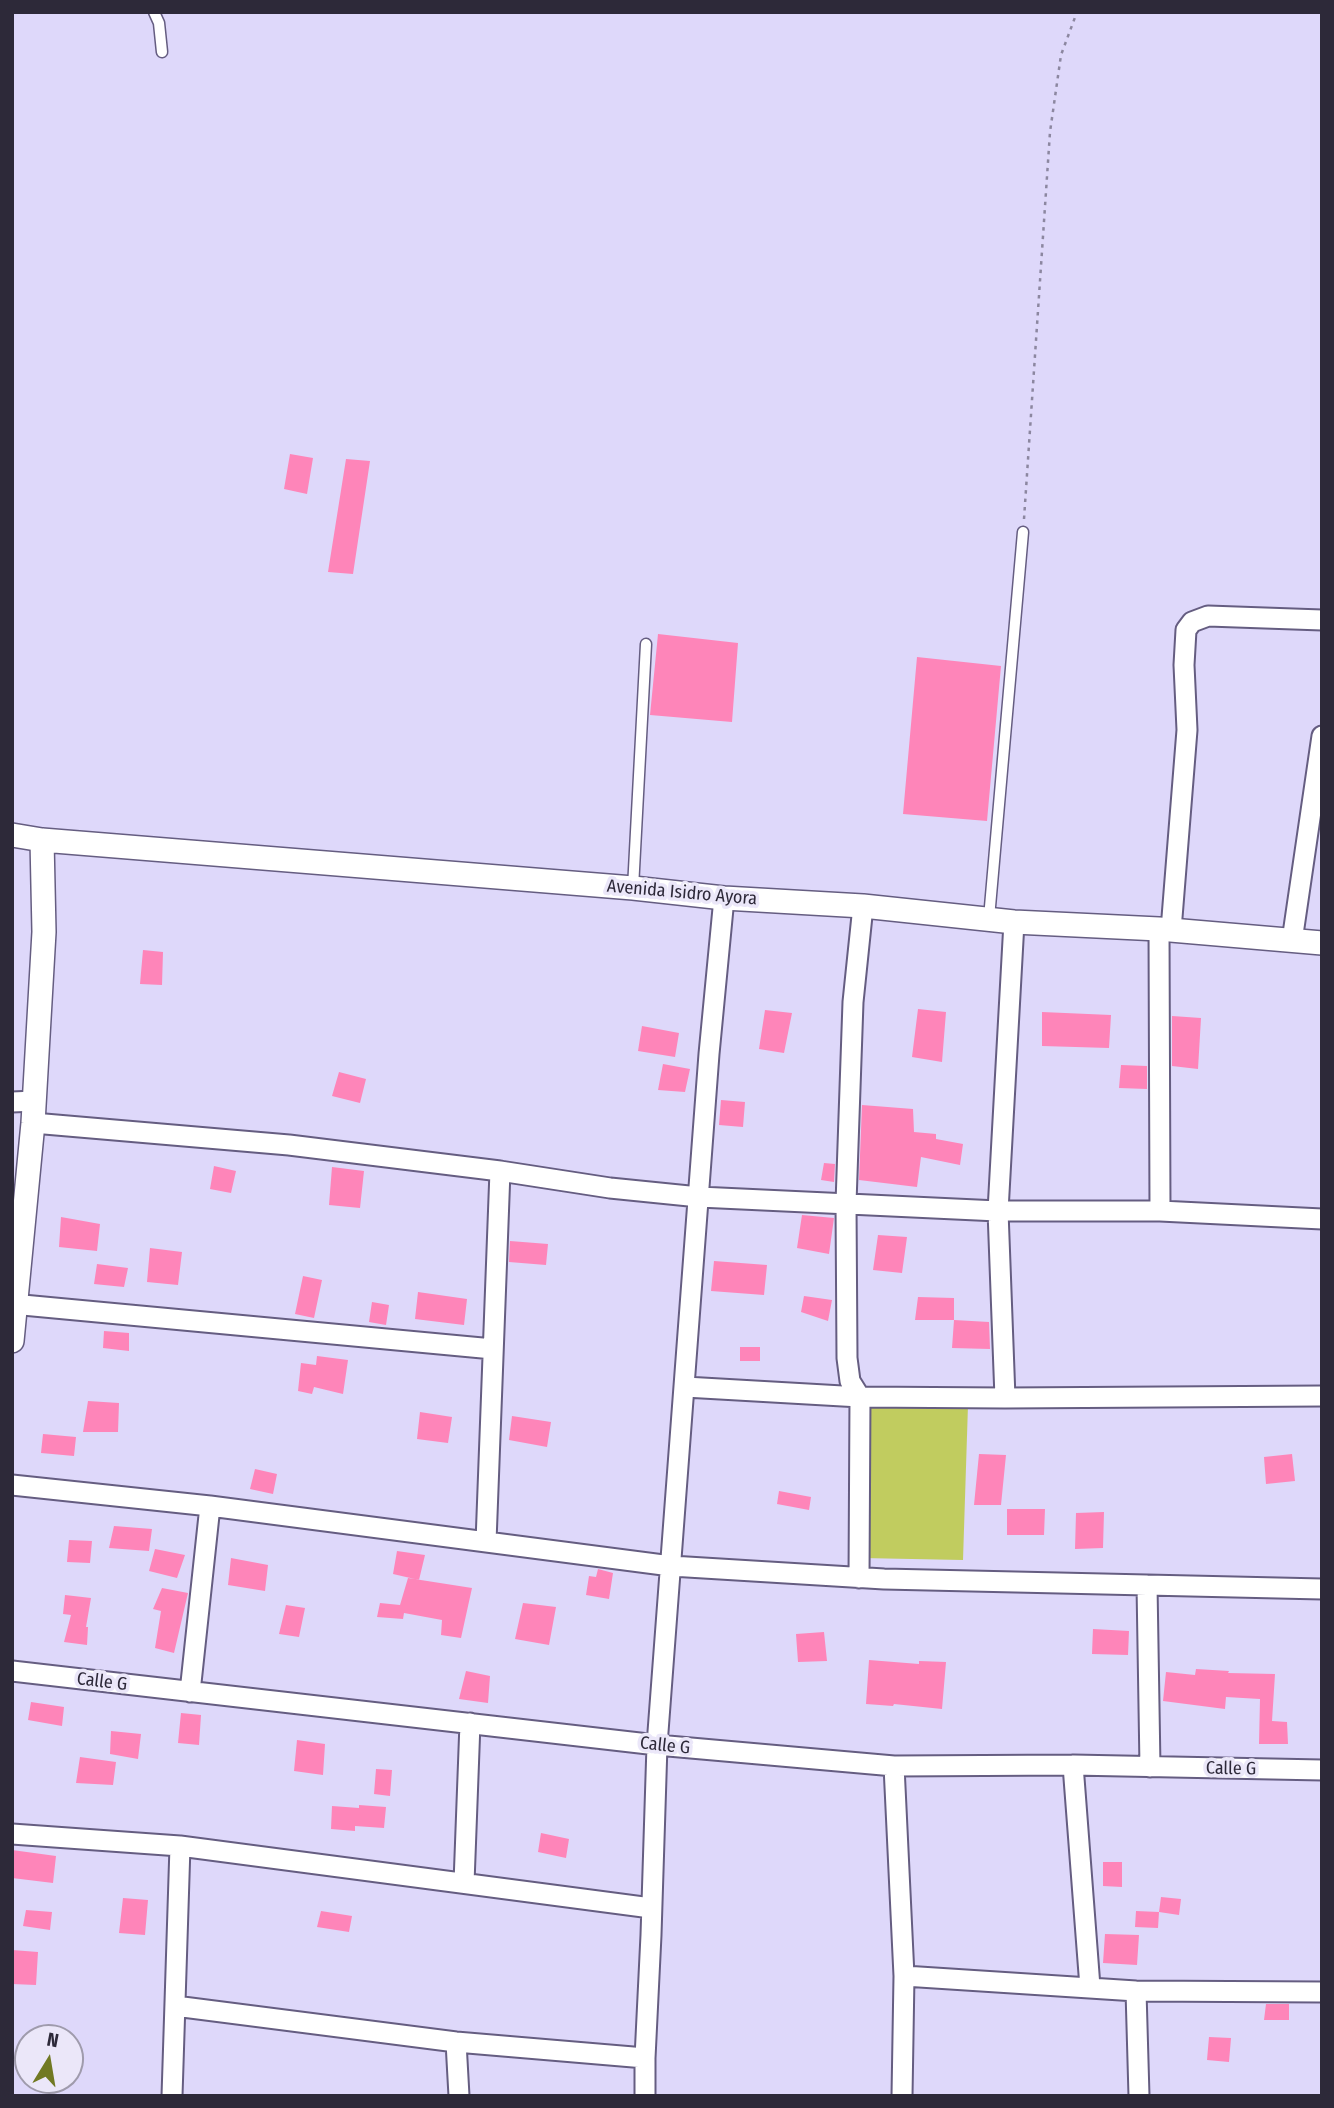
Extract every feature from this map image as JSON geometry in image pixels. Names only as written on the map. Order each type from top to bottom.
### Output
[{"type":"street","points":[[1160,1211],[1165,929],[1187,730],[1184,665],[1186,630],[1192,622],[1208,617],[1322,620]]},
{"type":"street","points":[[1292,941],[1322,736]]},
{"type":"street","name":"Avenida Isidro Ayora","points":[[12,835],[42,840],[633,888],[724,898],[863,906],[1014,922],[1165,929],[1322,943]]},
{"type":"street","points":[[12,1340],[27,1109],[44,932],[42,840]]},
{"type":"street","points":[[645,2096],[657,1745],[709,1054],[724,898]]},
{"type":"street","points":[[859,1578],[860,1396],[850,1381],[847,1358],[846,1202],[853,1002],[863,906]]},
{"type":"street","points":[[1005,1398],[998,1211],[1014,922]]},
{"type":"street","points":[[27,1109],[610,1188],[699,1197],[998,1211],[1160,1211],[1322,1219]]},
{"type":"street","points":[[486,1542],[500,1171]]},
{"type":"street","points":[[14,1304],[493,1349]]},
{"type":"street","points":[[685,1387],[860,1396],[1322,1396]]},
{"type":"street","points":[[12,1485],[210,1506],[671,1566],[859,1578],[1322,1589]]},
{"type":"street","points":[[190,1692],[210,1506]]},
{"type":"street","points":[[1147,1585],[1150,1767]]},
{"type":"street","name":"Calle G","points":[[12,1671],[657,1745],[894,1766],[1073,1765],[1322,1770]]},
{"type":"street","points":[[464,1883],[470,1723]]},
{"type":"street","points":[[1073,1765],[1090,1987]]},
{"type":"street","points":[[894,1766],[904,1976],[902,2096]]},
{"type":"street","points":[[12,1834],[180,1846],[651,1908]]},
{"type":"street","points":[[172,2096],[180,1846]]},
{"type":"street","points":[[904,1976],[1136,1991],[1322,1992]]},
{"type":"street","points":[[1136,1991],[1139,2096]]},
{"type":"street","points":[[175,2006],[456,2042],[645,2058]]},
{"type":"street","points":[[456,2042],[459,2096]]},
{"type":"lane","points":[[154,12],[159,23],[162,52]]},
{"type":"lane","points":[[989,919],[1023,532]]},
{"type":"lane","points":[[633,888],[646,644]]},
{"type":"path","points":[[1023,532],[1050,132],[1061,55],[1077,12]]},
{"type":"green space","points":[[868,1400],[968,1405],[963,1560],[861,1558]]},
{"type":"building","points":[[290,454],[313,458],[307,494],[284,489]]},
{"type":"building","points":[[346,459],[370,461],[353,574],[328,572]]},
{"type":"building","points":[[658,634],[738,643],[732,722],[650,715]]},
{"type":"building","points":[[917,657],[1001,666],[987,821],[903,814]]},
{"type":"building","points":[[143,950],[163,952],[162,985],[140,984]]},
{"type":"building","points":[[918,1009],[946,1012],[942,1062],[912,1057]]},
{"type":"building","points":[[765,1010],[792,1013],[784,1053],[759,1049]]},
{"type":"building","points":[[1042,1012],[1111,1015],[1109,1048],[1042,1046]]},
{"type":"building","points":[[1172,1016],[1201,1018],[1198,1069],[1172,1066]]},
{"type":"building","points":[[642,1026],[679,1033],[675,1057],[638,1051]]},
{"type":"building","points":[[663,1064],[690,1069],[685,1092],[658,1090]]},
{"type":"building","points":[[1121,1065],[1147,1066],[1147,1089],[1119,1088]]},
{"type":"building","points":[[339,1072],[366,1079],[360,1103],[332,1096]]},
{"type":"building","points":[[721,1100],[745,1102],[743,1127],[719,1125]]},
{"type":"building","points":[[862,1105],[913,1109],[914,1132],[936,1134],[936,1139],[963,1144],[960,1165],[921,1157],[917,1187],[859,1180]]},
{"type":"building","points":[[824,1163],[835,1164],[834,1182],[821,1180]]},
{"type":"building","points":[[214,1166],[236,1171],[231,1193],[210,1189]]},
{"type":"building","points":[[332,1167],[364,1171],[360,1208],[329,1205]]},
{"type":"building","points":[[802,1215],[834,1218],[829,1254],[797,1248]]},
{"type":"building","points":[[61,1217],[100,1224],[97,1251],[59,1247]]},
{"type":"building","points":[[878,1235],[907,1237],[902,1273],[873,1270]]},
{"type":"building","points":[[510,1241],[548,1244],[546,1265],[509,1262]]},
{"type":"building","points":[[150,1248],[182,1252],[178,1285],[147,1282]]},
{"type":"building","points":[[714,1261],[767,1265],[764,1295],[711,1291]]},
{"type":"building","points":[[97,1264],[128,1268],[124,1287],[94,1284]]},
{"type":"building","points":[[303,1276],[322,1280],[314,1318],[295,1314]]},
{"type":"building","points":[[418,1292],[467,1299],[464,1325],[415,1319]]},
{"type":"building","points":[[804,1296],[832,1300],[828,1321],[801,1312]]},
{"type":"building","points":[[918,1297],[954,1298],[954,1320],[915,1320]]},
{"type":"building","points":[[372,1302],[389,1305],[386,1325],[369,1322]]},
{"type":"building","points":[[954,1320],[989,1322],[990,1349],[952,1348]]},
{"type":"building","points":[[104,1331],[129,1333],[129,1351],[103,1348]]},
{"type":"building","points":[[740,1347],[760,1347],[760,1361],[740,1361]]},
{"type":"building","points":[[317,1356],[348,1360],[343,1394],[314,1387],[312,1394],[298,1391],[301,1363],[316,1365]]},
{"type":"building","points":[[88,1401],[119,1403],[118,1432],[83,1432]]},
{"type":"building","points":[[420,1412],[452,1417],[448,1443],[417,1439]]},
{"type":"building","points":[[512,1416],[551,1422],[547,1447],[509,1440]]},
{"type":"building","points":[[43,1434],[76,1437],[74,1456],[41,1453]]},
{"type":"building","points":[[979,1454],[1006,1455],[1001,1505],[974,1505]]},
{"type":"building","points":[[1292,1454],[1295,1481],[1266,1484],[1264,1457]]},
{"type":"building","points":[[255,1469],[277,1474],[273,1494],[250,1489]]},
{"type":"building","points":[[779,1491],[811,1497],[809,1510],[777,1504]]},
{"type":"building","points":[[1007,1509],[1045,1509],[1044,1535],[1007,1535]]},
{"type":"building","points":[[1104,1512],[1103,1548],[1075,1549],[1076,1513]]},
{"type":"building","points":[[114,1526],[152,1529],[149,1551],[109,1548]]},
{"type":"building","points":[[69,1540],[92,1541],[90,1563],[67,1562]]},
{"type":"building","points":[[155,1549],[185,1555],[177,1578],[149,1571]]},
{"type":"building","points":[[397,1551],[425,1555],[419,1580],[393,1574]]},
{"type":"building","points":[[231,1558],[268,1565],[265,1591],[228,1585]]},
{"type":"building","points":[[598,1569],[613,1573],[609,1599],[586,1595],[589,1576],[596,1577]]},
{"type":"building","points":[[408,1578],[472,1588],[461,1638],[441,1635],[442,1620],[404,1613],[403,1619],[377,1617],[380,1603],[400,1605]]},
{"type":"building","points":[[162,1588],[188,1593],[174,1653],[155,1648],[161,1611],[153,1609]]},
{"type":"building","points":[[65,1595],[91,1598],[86,1627],[87,1645],[64,1642],[71,1615],[63,1614]]},
{"type":"building","points":[[523,1603],[556,1607],[549,1645],[515,1639]]},
{"type":"building","points":[[286,1605],[305,1608],[299,1637],[279,1634]]},
{"type":"building","points":[[1093,1629],[1129,1631],[1128,1655],[1092,1654]]},
{"type":"building","points":[[824,1632],[827,1661],[798,1662],[796,1634]]},
{"type":"building","points":[[869,1660],[919,1664],[919,1661],[946,1662],[942,1709],[866,1704]]},
{"type":"building","points":[[1196,1669],[1275,1674],[1272,1721],[1287,1722],[1288,1744],[1259,1744],[1260,1699],[1226,1697],[1225,1709],[1163,1701],[1166,1672],[1195,1675]]},
{"type":"building","points":[[466,1671],[490,1676],[488,1703],[459,1699]]},
{"type":"building","points":[[31,1702],[64,1707],[62,1726],[28,1720]]},
{"type":"building","points":[[181,1713],[201,1715],[199,1745],[178,1743]]},
{"type":"building","points":[[111,1731],[141,1734],[138,1759],[110,1754]]},
{"type":"building","points":[[297,1740],[325,1744],[323,1775],[294,1771]]},
{"type":"building","points":[[80,1757],[116,1762],[113,1785],[76,1783]]},
{"type":"building","points":[[376,1769],[392,1770],[390,1796],[374,1794]]},
{"type":"building","points":[[359,1805],[386,1807],[384,1828],[355,1826],[355,1831],[331,1829],[332,1806],[359,1808]]},
{"type":"building","points":[[541,1833],[569,1839],[566,1858],[538,1852]]},
{"type":"building","points":[[12,1850],[56,1856],[53,1883],[12,1878]]},
{"type":"building","points":[[1103,1862],[1122,1862],[1122,1887],[1103,1886]]},
{"type":"building","points":[[1161,1897],[1181,1899],[1179,1915],[1159,1912]]},
{"type":"building","points":[[123,1898],[148,1900],[145,1935],[119,1933]]},
{"type":"building","points":[[26,1910],[52,1912],[50,1930],[23,1926]]},
{"type":"building","points":[[321,1911],[352,1916],[349,1932],[317,1927]]},
{"type":"building","points":[[1136,1911],[1159,1912],[1158,1928],[1135,1927]]},
{"type":"building","points":[[1105,1934],[1139,1935],[1137,1965],[1103,1963]]},
{"type":"building","points":[[12,1950],[38,1952],[36,1985],[12,1984]]},
{"type":"building","points":[[1266,2004],[1289,2004],[1289,2020],[1264,2020]]},
{"type":"building","points":[[1209,2037],[1231,2038],[1229,2062],[1207,2060]]}]
